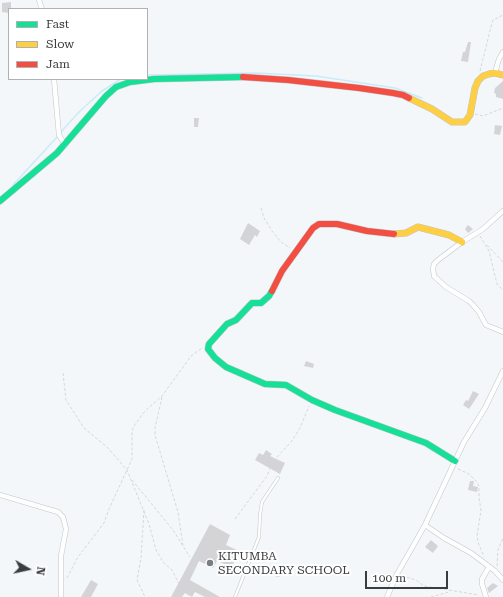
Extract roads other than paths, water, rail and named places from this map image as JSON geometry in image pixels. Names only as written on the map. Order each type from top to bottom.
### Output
[{"type":"street","points":[[495,73],[499,59],[503,52]]},
{"type":"street","points":[[148,80],[235,77],[326,84],[393,92],[403,95],[432,109],[452,122],[459,123],[465,122],[470,115],[475,88],[482,76],[495,73],[503,75]]},
{"type":"street","points":[[54,80],[59,135],[65,145]]},
{"type":"street","points":[[0,201],[57,153],[98,105],[116,87],[130,82],[146,80]]},
{"type":"street","points":[[503,211],[478,233],[462,242],[434,264],[433,272],[434,276],[451,290],[469,301],[479,312],[486,325],[503,332]]},
{"type":"street","points":[[453,463],[426,443],[390,429],[355,418],[312,400],[286,385],[265,384],[226,367],[208,349],[209,344],[227,324],[236,320],[252,303],[261,303],[269,296],[282,271],[313,228],[319,224],[325,223],[391,234],[406,233],[418,227],[449,235],[462,242]]},
{"type":"street","points":[[387,597],[397,574],[425,525],[453,463],[485,408],[503,371]]},
{"type":"street","points":[[0,495],[58,512],[63,517],[66,529],[61,556],[61,597]]},
{"type":"street","points":[[425,525],[444,538],[471,552],[497,573],[503,580]]},
{"type":"street","points":[[486,597],[482,579],[489,567]]},
{"type":"lane","points":[[235,597],[259,537],[262,502],[278,478]]},
{"type":"waterway","points":[[148,75],[255,73],[316,76],[395,88],[422,98]]},
{"type":"waterway","points":[[60,133],[79,112],[102,91],[119,80]]},
{"type":"waterway","points":[[13,185],[58,136]]},
{"type":"place","name":"KITUMBA SECONDARY SCHOOL","points":[[210,563]]}]
